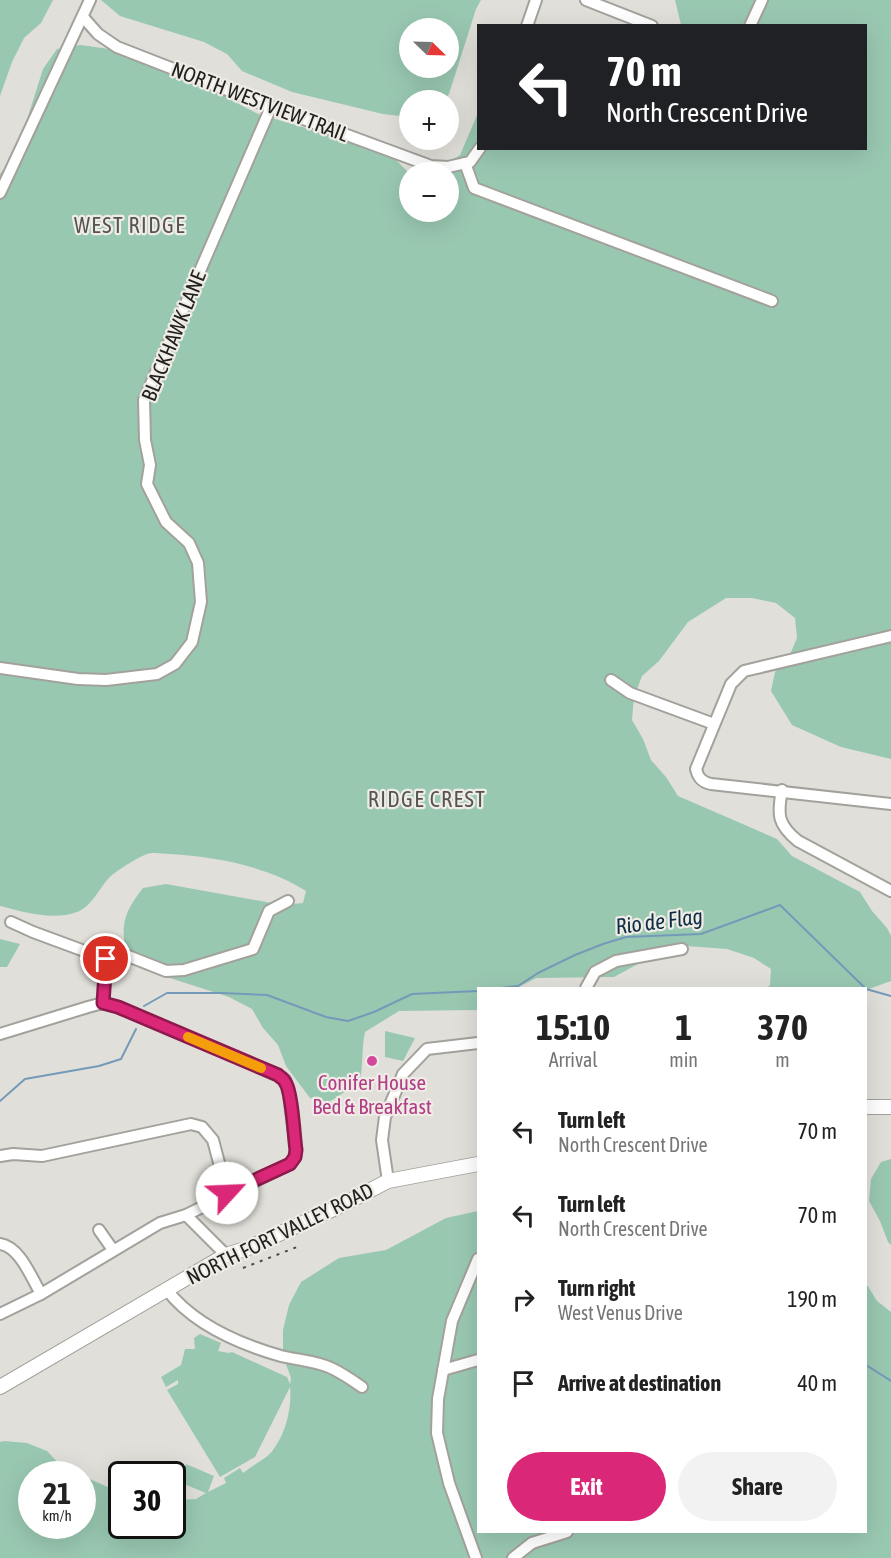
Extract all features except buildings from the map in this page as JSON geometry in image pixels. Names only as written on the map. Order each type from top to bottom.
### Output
[{"type":"main road","points":[[867,1107],[891,1107]]},
{"type":"main road","name":"NORTH FORT VALLEY ROAD","points":[[0,1388],[226,1255],[248,1248],[336,1208],[388,1181],[477,1164]]},
{"type":"street","points":[[0,193],[90,0]]},
{"type":"street","points":[[528,24],[536,0]]},
{"type":"street","points":[[586,0],[647,24]]},
{"type":"street","points":[[751,24],[762,0]]},
{"type":"street","name":"NORTH WESTVIEW TRAIL","points":[[83,16],[98,34],[117,47],[271,107],[431,166],[448,167],[465,163]]},
{"type":"street","name":"BLACKHAWK LANE","points":[[0,668],[78,679],[105,680],[157,674],[175,664],[192,642],[201,602],[198,563],[189,543],[166,522],[147,484],[150,465],[145,440],[144,400],[271,107]]},
{"type":"street","points":[[479,150],[470,162],[465,163],[474,188],[772,302]]},
{"type":"street","points":[[891,636],[744,671],[732,684],[696,769],[698,777],[711,784],[782,790],[891,804]]},
{"type":"street","points":[[611,680],[630,693],[714,724]]},
{"type":"street","points":[[782,790],[779,805],[780,821],[787,832],[891,891]]},
{"type":"street","points":[[11,922],[33,933],[106,959],[118,952],[166,971],[184,970],[253,949],[269,911],[288,901]]},
{"type":"street","points":[[587,987],[596,972],[616,961],[682,949]]},
{"type":"street","points":[[103,1003],[106,959]]},
{"type":"street","points":[[0,1034],[103,1003],[118,1007],[285,1080],[288,1087],[296,1150],[295,1157],[290,1164],[186,1215],[160,1224],[41,1294],[0,1314]]},
{"type":"street","points":[[388,1181],[382,1140],[385,1117],[403,1074],[427,1049],[477,1043]]},
{"type":"street","points":[[0,1156],[13,1154],[42,1156],[191,1124],[202,1127],[213,1140],[227,1193]]},
{"type":"street","points":[[186,1215],[226,1255]]},
{"type":"street","points":[[99,1230],[113,1250]]},
{"type":"street","points":[[0,1244],[11,1248],[17,1255],[41,1294]]},
{"type":"street","points":[[476,1558],[449,1483],[436,1433],[438,1399],[452,1321],[477,1260]]},
{"type":"street","points":[[167,1290],[205,1323],[244,1344],[330,1367],[363,1387]]},
{"type":"street","points":[[443,1370],[477,1360]]},
{"type":"street","points":[[513,1558],[532,1543],[564,1533]]},
{"type":"green space","points":[[0,0],[53,0],[41,23],[24,38],[12,62],[0,96]]},
{"type":"green space","points":[[101,0],[481,0],[459,63],[459,18],[399,18],[399,78],[454,78],[450,90],[399,90],[399,116],[292,92],[242,71],[227,54],[204,42],[120,16]]},
{"type":"green space","points":[[675,0],[891,0],[891,759],[841,747],[792,725],[771,691],[775,672],[788,659],[797,638],[795,618],[776,603],[752,598],[726,598],[688,622],[659,661],[642,676],[634,697],[632,720],[651,760],[666,777],[678,796],[777,839],[792,856],[860,892],[891,936],[891,981],[867,990],[867,987],[768,987],[771,969],[754,958],[727,949],[673,945],[614,977],[536,978],[519,987],[477,987],[477,1010],[399,1011],[365,1032],[359,1083],[329,1102],[310,1098],[286,1066],[278,1045],[263,1028],[252,1009],[229,997],[145,970],[126,956],[125,920],[131,905],[143,888],[166,884],[283,905],[303,903],[306,891],[291,882],[258,869],[223,860],[152,853],[138,858],[115,873],[91,902],[77,912],[48,916],[0,906],[0,174],[16,154],[43,69],[57,49],[81,45],[170,63],[219,85],[235,102],[258,114],[372,147],[399,163],[399,222],[459,222],[459,162],[448,162],[460,155],[477,115],[477,150],[867,150],[867,24],[681,24]]},
{"type":"green space","points":[[0,939],[20,944],[7,967],[0,967]]},
{"type":"green space","points":[[385,1031],[415,1038],[403,1061],[385,1057]]},
{"type":"green space","points":[[891,1159],[891,1245],[869,1201],[871,1179],[881,1162]]},
{"type":"green space","points":[[477,1211],[477,1533],[867,1533],[867,1285],[877,1301],[891,1312],[891,1558],[0,1558],[0,1442],[4,1441],[27,1443],[47,1451],[56,1461],[18,1461],[18,1539],[96,1539],[96,1482],[108,1487],[108,1539],[186,1539],[186,1499],[196,1499],[206,1493],[186,1485],[186,1464],[214,1476],[208,1492],[226,1483],[224,1478],[240,1468],[243,1473],[263,1459],[271,1453],[285,1428],[290,1403],[290,1387],[255,1457],[220,1477],[167,1390],[178,1384],[178,1380],[166,1387],[161,1377],[181,1365],[185,1349],[195,1349],[194,1338],[200,1334],[221,1343],[218,1351],[232,1352],[287,1377],[290,1384],[291,1378],[283,1356],[283,1330],[289,1305],[301,1282],[339,1258],[386,1250],[446,1218]]},
{"type":"waterway","name":"Rio de Flag","points":[[510,987],[518,986],[538,973],[575,955],[626,937],[701,934],[780,905],[864,987]]},
{"type":"waterway","name":"Rio de Flag","points":[[867,989],[891,996]]},
{"type":"waterway","name":"Rio de Flag","points":[[144,1006],[167,993],[267,995],[326,1017],[348,1021],[374,1012],[412,994],[477,991]]},
{"type":"waterway","name":"Rio de Flag","points":[[0,1101],[25,1079],[99,1066],[121,1059],[136,1029]]},
{"type":"waterway","points":[[867,1366],[891,1381]]},
{"type":"railway","points":[[243,1268],[297,1247]]},
{"type":"slow traffic","points":[[188,1037],[261,1068]]},
{"type":"place","name":"Conifer House Bed & Breakfast","points":[[372,1061]]},
{"type":"district","name":"WEST RIDGE","points":[[130,225]]},
{"type":"district","name":"RIDGE CREST","points":[[427,799]]},
{"type":"route","points":[[106,959],[103,1003],[118,1007],[285,1080],[291,1108],[295,1157],[290,1164],[227,1193]]}]
